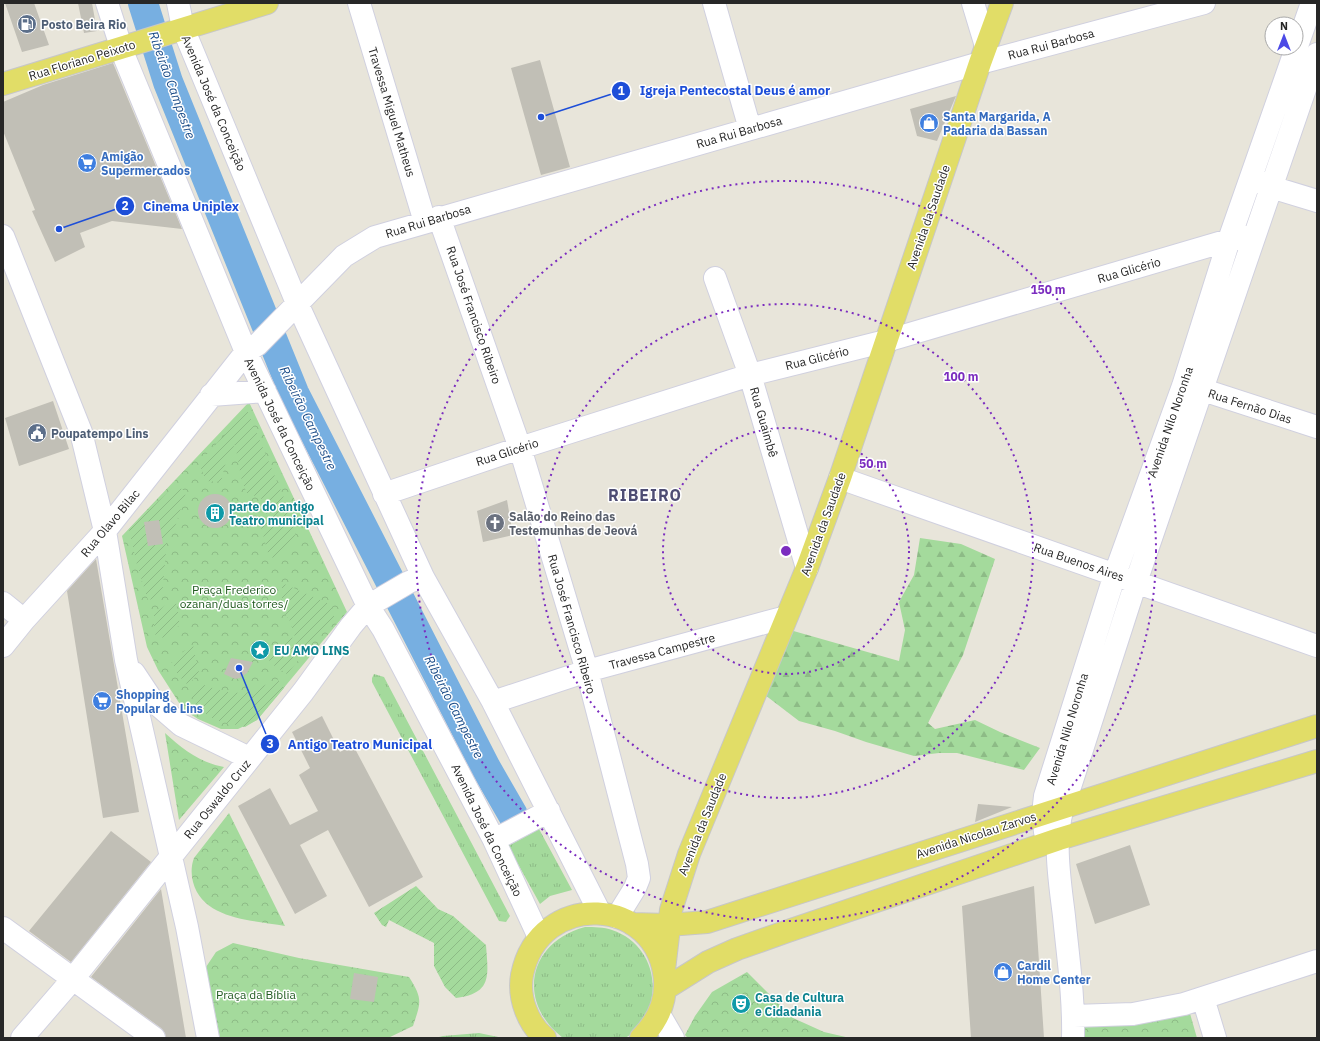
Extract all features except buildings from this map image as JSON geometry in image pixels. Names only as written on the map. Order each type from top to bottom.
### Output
[{"type":"main road","name":"Rua Floriano Peixoto","points":[[3,84],[127,51],[181,34],[267,3]]},
{"type":"main road","name":"Avenida da Saudade","points":[[641,1038],[649,1030],[659,1014],[664,979],[668,925],[676,891],[689,854],[807,568],[840,478],[1002,3]]},
{"type":"main road","name":"Avenida Nicolau Zarvos","points":[[545,1038],[529,1018],[522,1000],[521,982],[524,963],[538,938],[551,926],[566,918],[583,914],[668,925],[707,922],[1317,726]]},
{"type":"main road","points":[[616,918],[647,937],[657,952],[664,979],[737,949],[1317,762]]},
{"type":"street","name":"Avenida José da Conceição","points":[[107,3],[251,348],[265,391],[374,602],[383,629],[494,840],[538,938]]},
{"type":"street","name":"Avenida José da Conceição","points":[[178,3],[181,34],[291,308],[384,494],[416,579],[493,702],[549,811],[616,918]]},
{"type":"street","name":"Travessa Miguel Matheus","points":[[358,3],[432,219]]},
{"type":"street","points":[[714,3],[750,129]]},
{"type":"street","points":[[973,3],[983,55]]},
{"type":"street","name":"Rua Rui Barbosa","points":[[291,308],[344,256],[375,236],[750,129],[983,55],[1204,3]]},
{"type":"street","name":"Avenida Nilo Noronha","points":[[1052,811],[1070,785],[1136,582],[1193,388],[1229,240],[1312,3]]},
{"type":"street","name":"Avenida Nilo Noronha","points":[[1073,1038],[1074,1016],[1054,846],[1052,811],[1046,796],[1115,574],[1193,388],[1254,236],[1317,54]]},
{"type":"street","points":[[1250,177],[1271,187],[1317,201]]},
{"type":"street","name":"Rua José Francisco Ribeiro","points":[[432,219],[520,448],[587,672],[639,878],[635,888],[616,918]]},
{"type":"street","name":"Rua Glicério","points":[[384,494],[520,448],[750,375],[886,341],[1229,240],[1254,236]]},
{"type":"street","points":[[5,248],[81,432],[105,531],[126,660],[171,857],[208,1038]]},
{"type":"street","name":"Rua Guaimbê","points":[[715,278],[750,375],[807,568]]},
{"type":"street","name":"Rua Olavo Bilac","points":[[3,646],[24,620],[105,531],[251,348],[291,308]]},
{"type":"street","name":"Rua Fernão Dias","points":[[1193,388],[1317,427]]},
{"type":"street","points":[[212,395],[265,391]]},
{"type":"street","name":"Rua Buenos Aires","points":[[840,478],[1317,646]]},
{"type":"street","name":"Rua Oswaldo Cruz","points":[[22,1038],[72,980],[249,758],[304,692],[351,626],[374,602],[416,579]]},
{"type":"street","points":[[3,604],[24,620]]},
{"type":"street","name":"Travessa Campestre","points":[[493,702],[587,672],[786,617]]},
{"type":"street","points":[[126,660],[152,700],[181,725],[249,758]]},
{"type":"street","points":[[494,840],[549,811]]},
{"type":"street","points":[[3,928],[72,980],[154,1038]]},
{"type":"street","points":[[1074,1016],[1133,1014],[1184,1004],[1317,961]]},
{"type":"street","points":[[1203,998],[1215,1038]]},
{"type":"street","points":[[659,1014],[673,1038]]},
{"type":"green space","name":"Praça Frederico ozanan/duas torres/","points":[[249,402],[347,612],[257,720],[238,729],[221,729],[198,719],[183,709],[158,670],[147,647],[122,536]]},
{"type":"green space","points":[[247,410],[295,524],[295,537],[292,546],[275,560],[268,553],[261,527],[267,515],[261,498],[247,493],[242,482],[235,444],[225,465],[221,482],[206,481],[199,463]]},
{"type":"green space","points":[[176,485],[186,492],[175,527],[167,540],[162,597],[148,600],[137,565],[129,529]]},
{"type":"green space","points":[[920,538],[961,544],[995,559],[963,655],[928,723],[935,729],[975,720],[1040,748],[1024,770],[957,753],[939,753],[914,756],[799,721],[765,695],[790,630],[899,661],[905,630],[899,602],[914,575]]},
{"type":"green space","points":[[282,583],[332,605],[334,617],[287,674],[269,662],[273,648],[285,640],[295,637],[290,621],[282,610]]},
{"type":"green space","points":[[175,598],[179,616],[178,626],[176,630],[166,639],[154,634],[154,614]]},
{"type":"green space","points":[[193,645],[199,673],[188,685],[178,675],[171,660]]},
{"type":"green space","points":[[374,674],[384,677],[510,916],[506,922],[499,921],[372,682]]},
{"type":"green space","points":[[277,679],[284,688],[257,720],[245,727],[215,720],[197,708],[191,694],[204,685],[233,693],[249,691]]},
{"type":"green space","points":[[165,733],[200,759],[224,767],[179,820]]},
{"type":"green space","points":[[229,813],[285,926],[231,916],[218,911],[207,904],[199,895],[192,876],[194,858]]},
{"type":"green space","points":[[539,829],[572,890],[550,896],[540,904],[508,846]]},
{"type":"green space","points":[[416,886],[438,909],[453,916],[486,945],[486,981],[477,992],[468,996],[456,998],[445,987],[434,966],[434,943],[389,920],[386,927],[382,925],[374,913]]},
{"type":"green space","points":[[585,927],[609,929],[626,936],[637,946],[645,957],[650,970],[653,984],[652,998],[648,1011],[637,1028],[626,1037],[563,1038],[548,1024],[539,1008],[534,991],[535,975],[541,959],[551,946],[566,935]]},
{"type":"green space","name":"Praça da Bíblia","points":[[233,943],[299,958],[409,977],[419,996],[418,1011],[413,1026],[388,1038],[220,1038],[206,967],[216,952]]},
{"type":"green space","name":"Casa de Cultura e Cidadania","points":[[747,972],[793,1018],[824,1032],[850,1038],[688,1038],[685,1035],[695,1016],[712,992]]},
{"type":"green space","points":[[1189,1010],[1197,1038],[1082,1038],[1084,1020]]},
{"type":"green space","points":[[479,1033],[503,1038],[435,1038],[443,1036]]},
{"type":"waterway","name":"Ribeirão Campestre","points":[[143,3],[168,82],[294,393],[486,768],[513,815]]},
{"type":"place","name":"Posto Beira Rio","points":[[27,24]]},
{"type":"place","name":"Igreja Pentecostal Deus é amor","points":[[541,117]]},
{"type":"place","name":"Santa Margarida, A Padaria da Bassan","points":[[929,123]]},
{"type":"place","name":"Amigão Supermercados","points":[[87,163]]},
{"type":"place","name":"Cinema Uniplex","points":[[59,229]]},
{"type":"place","name":"Poupatempo Lins","points":[[37,433]]},
{"type":"place","name":"parte do antigo Teatro municipal","points":[[215,513]]},
{"type":"place","name":"Salão do Reino das Testemunhas de Jeová","points":[[495,523]]},
{"type":"place","name":"EU AMO LINS","points":[[260,650]]},
{"type":"place","name":"Antigo Teatro Municipal","points":[[239,668]]},
{"type":"place","name":"Shopping Popular de Lins","points":[[102,701]]},
{"type":"place","name":"Cardil Home Center","points":[[1003,972]]},
{"type":"place","name":"Casa de Cultura e Cidadania","points":[[741,1004]]},
{"type":"district","name":"RIBEIRO","points":[[645,495]]}]
